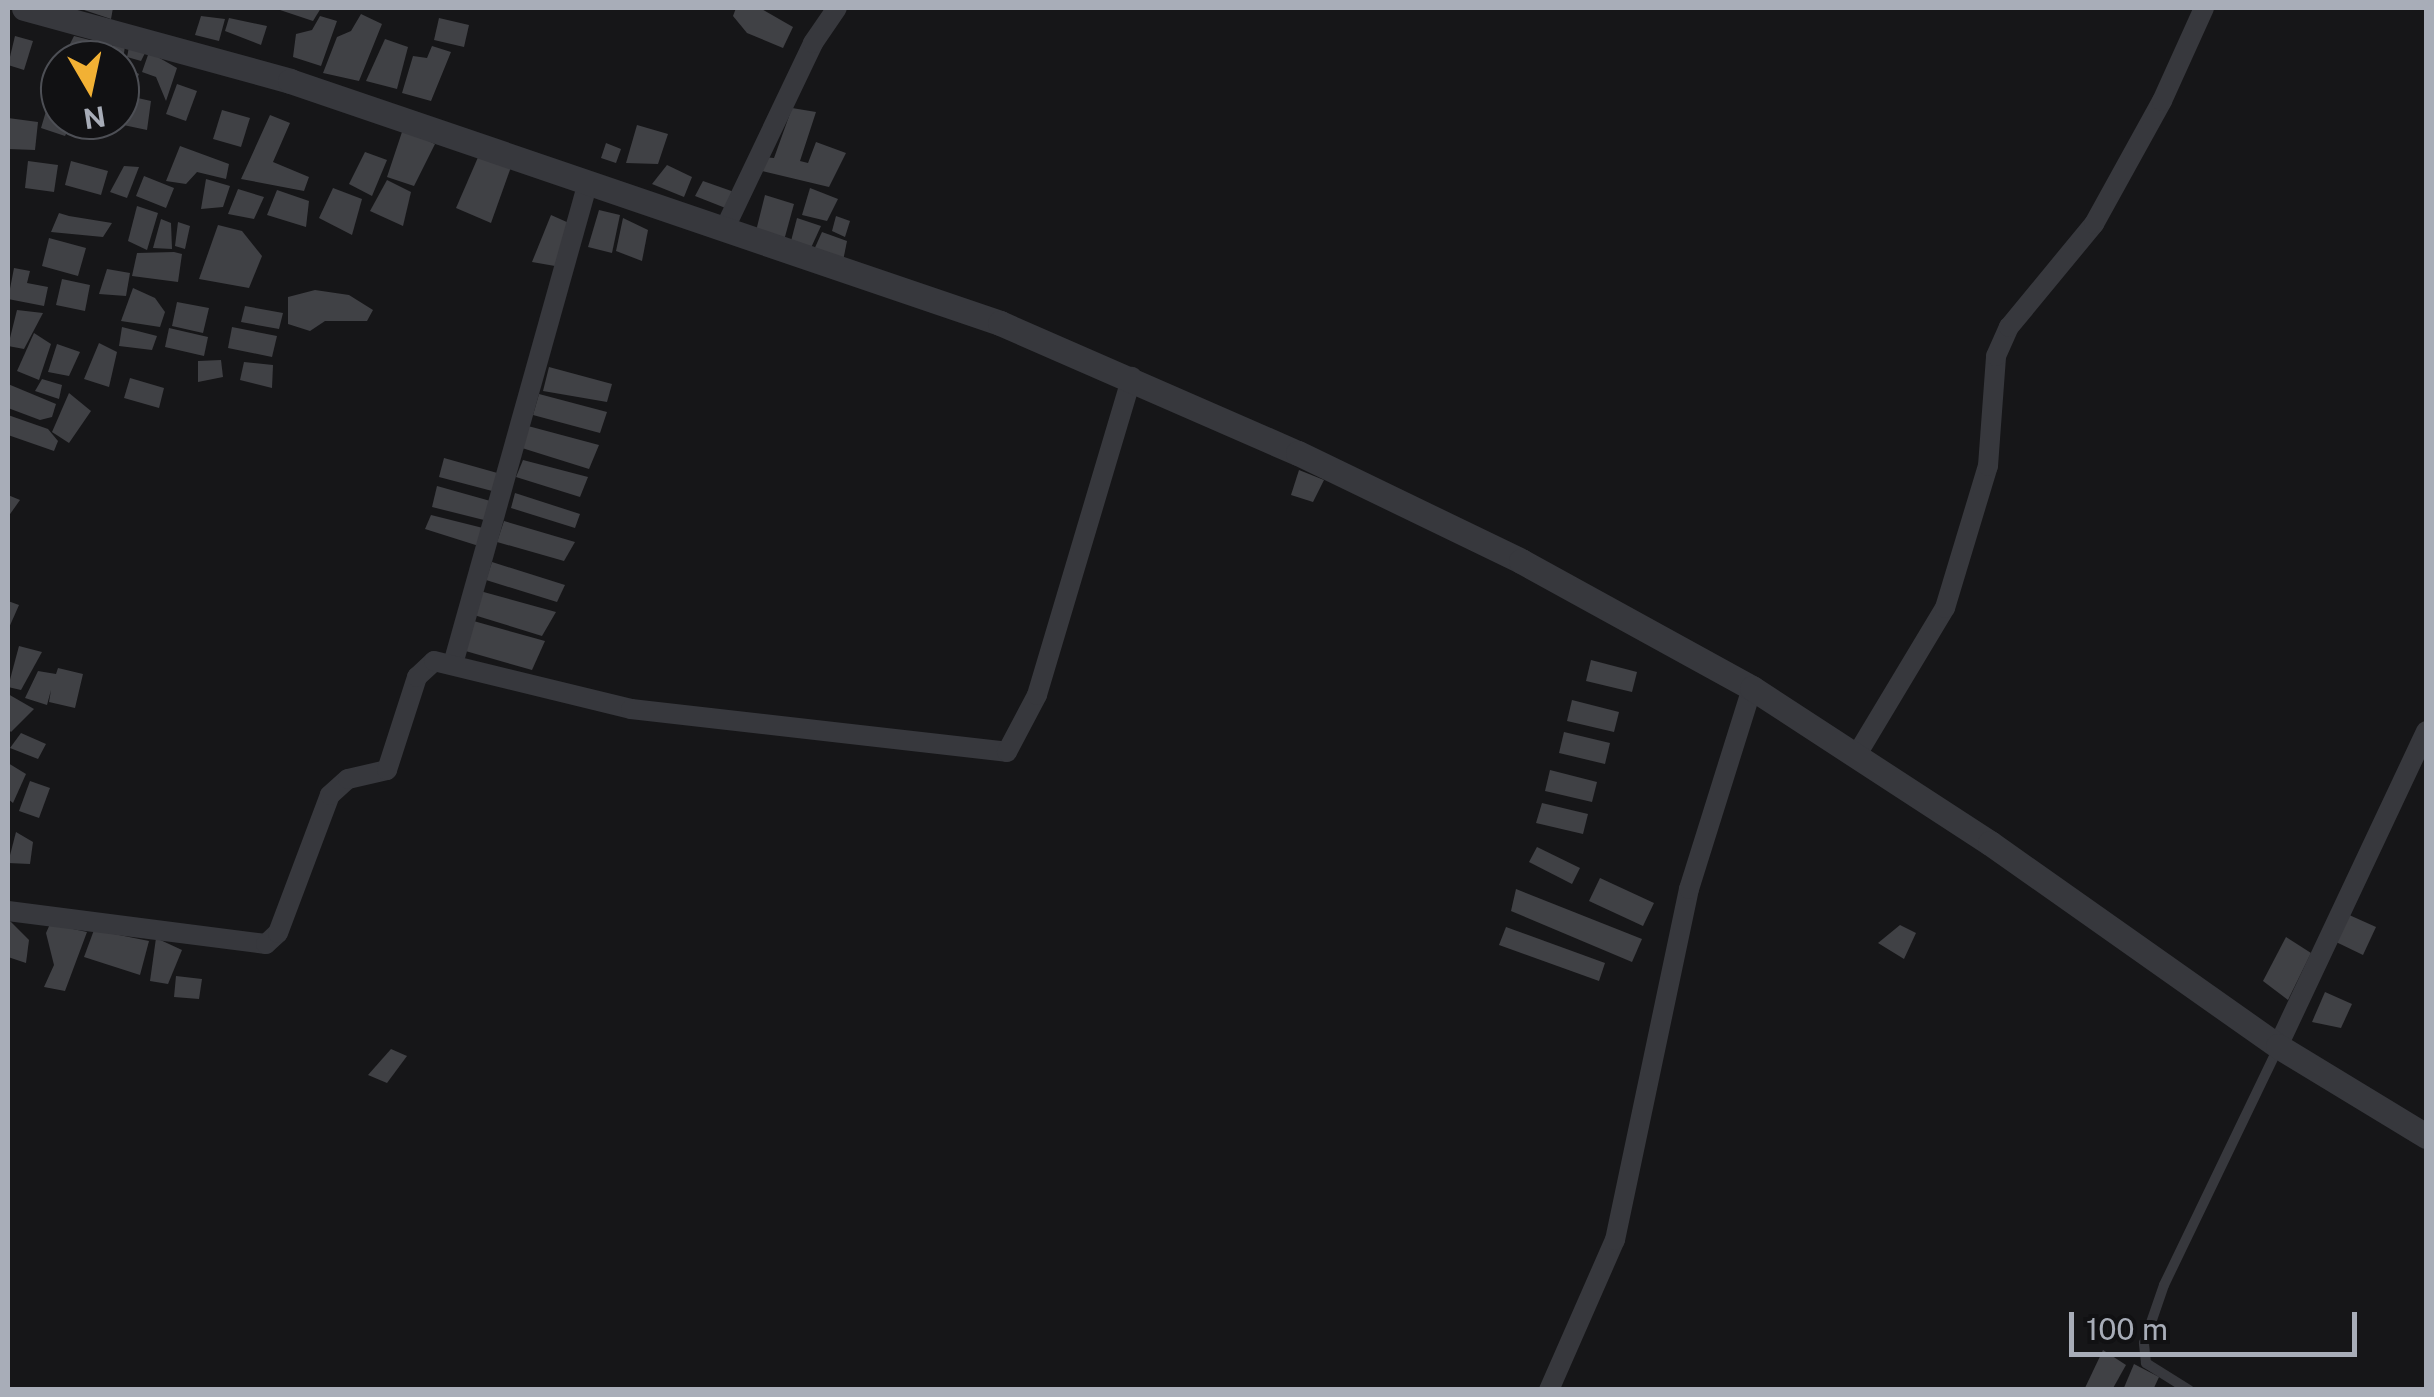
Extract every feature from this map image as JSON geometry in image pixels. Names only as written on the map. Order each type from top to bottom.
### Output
[{"type":"street","points":[[24,8],[290,82],[1000,323],[1132,377],[1521,561],[1752,688],[2278,1046],[2426,1136]]},
{"type":"street","points":[[1856,756],[1946,608],[1988,466],[1996,356],[2010,327],[2094,224],[2162,101],[2204,8]]},
{"type":"street","points":[[724,230],[830,10]]},
{"type":"street","points":[[452,664],[588,182]]},
{"type":"street","points":[[8,910],[266,944],[278,932],[336,785],[387,770],[417,677],[434,661],[531,689],[630,710],[1006,752],[1037,695],[1132,377]]},
{"type":"street","points":[[1549,1390],[1615,1240],[1689,889],[1752,688]]},
{"type":"street","points":[[2278,1046],[2426,731]]},
{"type":"lane","points":[[2189,1390],[2146,1363],[2144,1344],[2164,1286],[2278,1046]]},
{"type":"building","points":[[78,8],[113,8],[111,19]]},
{"type":"building","points":[[274,8],[321,8],[313,21]]},
{"type":"building","points":[[736,8],[760,8],[793,27],[783,48],[747,33],[733,16]]},
{"type":"building","points":[[361,14],[382,24],[359,81],[323,73],[337,37],[351,31]]},
{"type":"building","points":[[201,16],[225,19],[219,41],[195,35]]},
{"type":"building","points":[[320,16],[337,21],[321,66],[293,57],[296,34],[312,30]]},
{"type":"building","points":[[229,18],[267,26],[261,45],[225,31]]},
{"type":"building","points":[[439,18],[469,25],[464,47],[434,40]]},
{"type":"building","points":[[15,36],[33,41],[24,70],[8,65]]},
{"type":"building","points":[[385,39],[408,47],[397,89],[366,81]]},
{"type":"building","points":[[140,45],[148,47],[140,61]]},
{"type":"building","points":[[432,46],[451,52],[431,101],[402,93],[413,56],[427,58]]},
{"type":"building","points":[[149,52],[177,68],[166,101],[156,77],[142,72]]},
{"type":"building","points":[[177,84],[197,91],[186,121],[166,114]]},
{"type":"building","points":[[140,99],[151,101],[147,130],[140,129]]},
{"type":"building","points":[[792,108],[816,112],[800,161],[808,163],[816,142],[846,153],[829,187],[758,170],[763,157],[774,158]]},
{"type":"building","points":[[222,110],[250,118],[241,147],[213,139]]},
{"type":"building","points":[[270,115],[290,123],[273,162],[309,177],[304,191],[241,179]]},
{"type":"building","points":[[8,118],[38,122],[35,150],[8,149]]},
{"type":"building","points":[[637,125],[668,134],[658,164],[626,163]]},
{"type":"building","points":[[403,129],[435,144],[414,186],[387,177]]},
{"type":"building","points":[[606,143],[621,149],[616,163],[601,158]]},
{"type":"building","points":[[180,146],[229,164],[226,179],[197,172],[186,184],[166,181]]},
{"type":"building","points":[[365,152],[387,160],[372,196],[349,184]]},
{"type":"building","points":[[479,155],[511,167],[491,223],[456,208]]},
{"type":"building","points":[[28,161],[58,165],[54,192],[25,188]]},
{"type":"building","points":[[71,161],[108,171],[101,195],[65,185]]},
{"type":"building","points":[[667,165],[692,177],[684,197],[652,184]]},
{"type":"building","points":[[124,166],[139,167],[127,198],[110,192]]},
{"type":"building","points":[[144,176],[174,188],[166,208],[136,196]]},
{"type":"building","points":[[206,179],[230,186],[223,207],[201,209]]},
{"type":"building","points":[[387,180],[411,192],[403,226],[370,211]]},
{"type":"building","points":[[703,181],[737,193],[728,209],[695,196]]},
{"type":"building","points":[[333,188],[362,199],[352,235],[319,218]]},
{"type":"building","points":[[810,188],[838,199],[827,221],[802,215]]},
{"type":"building","points":[[238,189],[264,197],[254,219],[228,214]]},
{"type":"building","points":[[277,190],[309,201],[306,227],[267,215]]},
{"type":"building","points":[[765,195],[794,204],[783,244],[756,231]]},
{"type":"building","points":[[137,206],[158,213],[147,250],[128,241]]},
{"type":"building","points":[[599,210],[620,215],[612,253],[588,247]]},
{"type":"building","points":[[59,213],[112,223],[103,237],[51,232]]},
{"type":"building","points":[[551,215],[569,223],[555,266],[532,262]]},
{"type":"building","points":[[836,216],[850,221],[845,237],[832,231]]},
{"type":"building","points":[[623,218],[648,230],[642,261],[616,251]]},
{"type":"building","points":[[797,218],[821,226],[810,250],[790,245]]},
{"type":"building","points":[[161,219],[171,223],[172,249],[153,248]]},
{"type":"building","points":[[178,222],[190,226],[185,249],[175,246]]},
{"type":"building","points":[[218,225],[242,231],[262,256],[249,288],[199,279]]},
{"type":"building","points":[[822,232],[847,241],[843,261],[813,252]]},
{"type":"building","points":[[49,238],[86,248],[78,276],[42,266]]},
{"type":"building","points":[[137,253],[182,254],[178,282],[132,276]]},
{"type":"building","points":[[14,268],[30,271],[27,283],[48,287],[44,306],[8,299]]},
{"type":"building","points":[[107,269],[130,273],[126,296],[99,294]]},
{"type":"building","points":[[62,279],[90,285],[85,311],[56,305]]},
{"type":"building","points":[[133,288],[155,298],[165,312],[160,327],[121,321]]},
{"type":"building","points":[[315,290],[349,295],[373,310],[367,321],[325,321],[310,331],[288,324],[288,297]]},
{"type":"building","points":[[177,302],[209,308],[203,333],[172,326]]},
{"type":"building","points":[[245,306],[283,313],[279,329],[241,322]]},
{"type":"building","points":[[17,310],[43,313],[24,349],[8,346]]},
{"type":"building","points":[[122,327],[157,336],[152,350],[119,346]]},
{"type":"building","points":[[232,327],[277,336],[272,357],[228,348]]},
{"type":"building","points":[[169,328],[208,337],[204,356],[165,347]]},
{"type":"building","points":[[34,333],[51,344],[39,380],[17,371]]},
{"type":"building","points":[[99,343],[117,352],[109,387],[84,379]]},
{"type":"building","points":[[57,344],[80,352],[69,376],[48,372]]},
{"type":"building","points":[[221,360],[223,377],[198,382],[198,361]]},
{"type":"building","points":[[244,362],[273,365],[272,388],[240,380]]},
{"type":"building","points":[[549,367],[612,384],[607,402],[543,391]]},
{"type":"building","points":[[130,378],[164,388],[159,408],[124,398]]},
{"type":"building","points":[[42,379],[62,385],[59,399],[35,391]]},
{"type":"building","points":[[8,384],[56,404],[52,417],[40,420],[8,408]]},
{"type":"building","points":[[69,393],[91,411],[69,443],[52,432]]},
{"type":"building","points":[[539,394],[607,412],[600,433],[533,415]]},
{"type":"building","points":[[8,415],[48,429],[58,441],[54,451],[8,435]]},
{"type":"building","points":[[528,426],[599,445],[589,469],[522,448]]},
{"type":"building","points":[[444,458],[501,474],[496,492],[439,477]]},
{"type":"building","points":[[523,460],[588,477],[580,497],[516,477]]},
{"type":"building","points":[[1299,470],[1324,480],[1313,502],[1291,495]]},
{"type":"building","points":[[437,486],[494,502],[488,521],[432,507]]},
{"type":"building","points":[[515,493],[580,514],[575,528],[511,508]]},
{"type":"building","points":[[8,495],[20,500],[8,517]]},
{"type":"building","points":[[431,515],[487,529],[482,547],[425,529]]},
{"type":"building","points":[[504,521],[575,542],[564,561],[497,542]]},
{"type":"building","points":[[492,562],[565,585],[557,602],[486,580]]},
{"type":"building","points":[[480,591],[556,612],[542,636],[474,615]]},
{"type":"building","points":[[8,601],[19,605],[8,630]]},
{"type":"building","points":[[470,620],[545,641],[532,670],[462,650]]},
{"type":"building","points":[[19,646],[42,652],[21,690],[8,687]]},
{"type":"building","points":[[1591,660],[1637,672],[1632,692],[1586,681]]},
{"type":"building","points":[[58,668],[83,674],[75,708],[49,702],[51,690],[47,705],[25,698],[38,671],[56,674]]},
{"type":"building","points":[[8,694],[34,709],[11,732],[8,729]]},
{"type":"building","points":[[1572,700],[1619,712],[1614,732],[1567,721]]},
{"type":"building","points":[[1564,732],[1610,743],[1605,764],[1559,753]]},
{"type":"building","points":[[21,733],[46,744],[38,759],[10,748]]},
{"type":"building","points":[[8,763],[26,774],[13,803],[8,799]]},
{"type":"building","points":[[1550,770],[1597,782],[1592,802],[1545,791]]},
{"type":"building","points":[[30,781],[50,788],[39,818],[19,811]]},
{"type":"building","points":[[1542,803],[1588,814],[1583,834],[1536,823]]},
{"type":"building","points":[[16,832],[33,842],[30,864],[8,863]]},
{"type":"building","points":[[1537,847],[1580,868],[1572,884],[1529,862]]},
{"type":"building","points":[[1600,878],[1654,903],[1643,926],[1589,901]]},
{"type":"building","points":[[1516,889],[1642,939],[1632,962],[1511,911]]},
{"type":"building","points":[[2347,914],[2376,927],[2363,955],[2334,941]]},
{"type":"building","points":[[8,919],[29,940],[26,963],[8,957]]},
{"type":"building","points":[[50,924],[87,932],[65,991],[44,987],[54,965],[46,933]]},
{"type":"building","points":[[1900,925],[1916,933],[1904,959],[1878,943]]},
{"type":"building","points":[[1506,927],[1605,963],[1599,981],[1499,945]]},
{"type":"building","points":[[94,930],[149,941],[140,975],[84,957]]},
{"type":"building","points":[[2286,937],[2311,953],[2288,1000],[2263,981]]},
{"type":"building","points":[[156,938],[182,950],[168,984],[150,981]]},
{"type":"building","points":[[176,976],[202,979],[199,999],[174,997]]},
{"type":"building","points":[[2325,992],[2352,1004],[2341,1028],[2312,1022]]},
{"type":"building","points":[[391,1049],[407,1056],[387,1083],[368,1075]]},
{"type":"building","points":[[2103,1350],[2126,1365],[2112,1390],[2084,1390]]},
{"type":"building","points":[[2134,1364],[2159,1377],[2153,1390],[2123,1390]]}]
